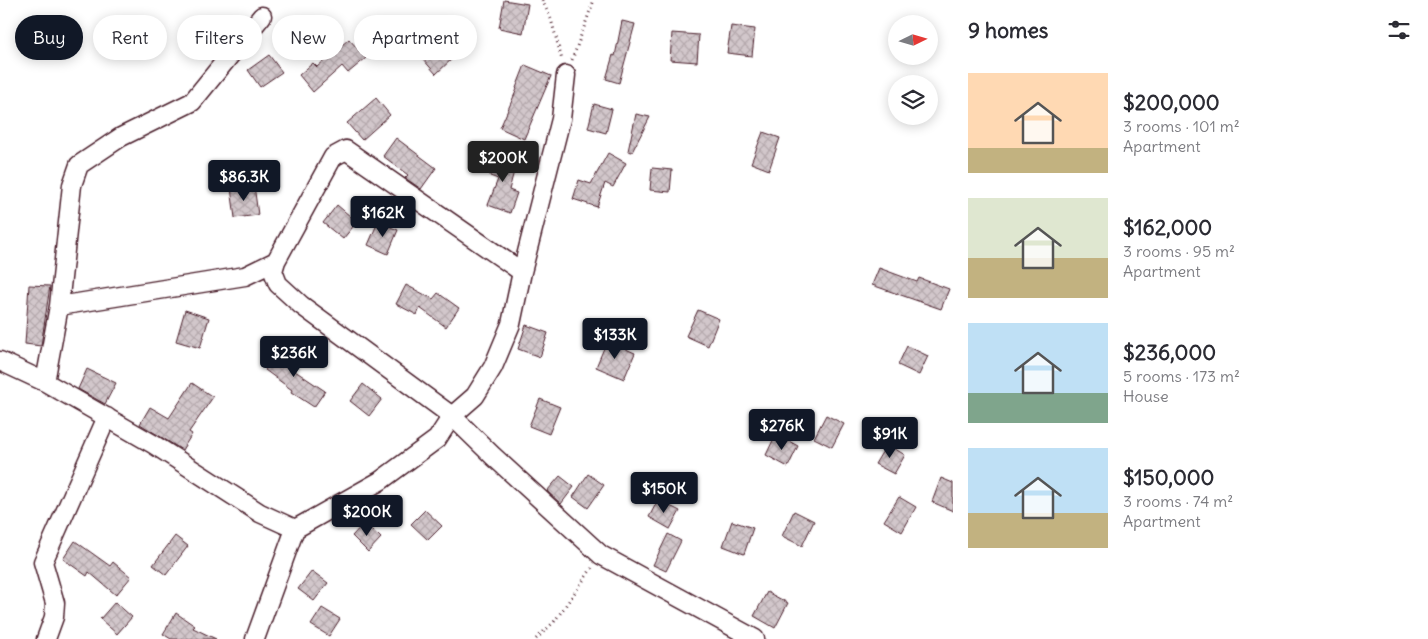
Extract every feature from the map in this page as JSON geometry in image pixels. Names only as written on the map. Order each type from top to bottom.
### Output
[{"type":"street","points":[[45,382],[59,306],[72,185],[79,165],[121,137],[192,102],[226,60]]},
{"type":"street","points":[[255,639],[295,528],[380,481],[438,439],[452,416],[476,396],[493,367],[511,324],[522,272],[561,119],[566,75]]},
{"type":"street","points":[[522,272],[346,150],[333,157],[272,271],[278,284],[301,305],[452,416],[601,555],[755,639]]},
{"type":"street","points":[[59,306],[245,276],[276,261]]},
{"type":"street","points":[[0,361],[45,382],[107,417],[153,444],[260,513],[295,528]]},
{"type":"street","points":[[46,639],[54,617],[55,603],[42,562],[107,417]]},
{"type":"path","points":[[542,0],[551,20],[566,75]]},
{"type":"path","points":[[566,75],[594,0]]},
{"type":"path","points":[[536,639],[554,622],[601,555]]},
{"type":"building","points":[[504,0],[528,4],[523,33],[499,28]]},
{"type":"building","points":[[622,21],[635,24],[619,83],[606,79],[613,55],[615,56]]},
{"type":"building","points":[[731,26],[755,29],[752,56],[727,53]]},
{"type":"building","points":[[672,33],[699,35],[697,62],[670,60]]},
{"type":"building","points":[[349,39],[354,45],[354,60],[364,60],[348,73],[342,66],[313,92],[299,75],[313,63],[317,67],[325,60],[344,60],[344,43]]},
{"type":"building","points":[[269,55],[282,72],[260,87],[248,70]]},
{"type":"building","points":[[424,60],[451,60],[436,74]]},
{"type":"building","points":[[525,65],[551,76],[524,139],[500,128]]},
{"type":"building","points":[[376,98],[390,115],[362,140],[347,123]]},
{"type":"building","points":[[594,104],[612,109],[606,133],[588,128]]},
{"type":"building","points":[[636,114],[650,117],[632,152],[628,151]]},
{"type":"building","points":[[763,132],[780,138],[769,170],[751,163]]},
{"type":"building","points":[[396,138],[436,168],[421,189],[405,178],[408,175],[383,156]]},
{"type":"building","points":[[608,153],[626,163],[613,187],[605,183],[597,207],[573,199],[579,180],[591,184]]},
{"type":"building","points":[[496,154],[517,160],[509,190],[517,193],[510,213],[488,205],[498,179],[490,176]]},
{"type":"building","points":[[652,168],[672,170],[670,192],[650,190]]},
{"type":"building","points":[[254,185],[258,215],[235,218],[231,188]]},
{"type":"building","points":[[337,205],[357,222],[343,239],[323,223]]},
{"type":"building","points":[[378,222],[398,230],[388,254],[368,245]]},
{"type":"building","points":[[879,268],[917,282],[919,278],[949,289],[941,309],[872,285]]},
{"type":"building","points":[[29,285],[50,286],[41,346],[25,344]]},
{"type":"building","points":[[406,285],[433,299],[438,293],[459,308],[446,327],[420,308],[417,315],[396,304]]},
{"type":"building","points":[[185,310],[209,318],[200,348],[176,341]]},
{"type":"building","points":[[698,310],[719,319],[708,346],[686,336]]},
{"type":"building","points":[[526,325],[548,333],[540,357],[518,349]]},
{"type":"building","points":[[607,341],[635,353],[624,379],[596,367]]},
{"type":"building","points":[[907,346],[928,356],[919,375],[898,365]]},
{"type":"building","points":[[281,348],[298,361],[292,369],[325,391],[314,407],[291,392],[292,390],[265,370]]},
{"type":"building","points":[[87,369],[116,383],[105,404],[78,389]]},
{"type":"building","points":[[192,383],[213,397],[189,432],[192,434],[182,450],[140,424],[150,407],[169,418]]},
{"type":"building","points":[[363,384],[382,399],[369,416],[350,401]]},
{"type":"building","points":[[540,399],[560,407],[549,434],[529,426]]},
{"type":"building","points":[[826,415],[844,424],[832,447],[814,438]]},
{"type":"building","points":[[776,434],[798,446],[788,467],[766,455]]},
{"type":"building","points":[[887,444],[905,455],[894,474],[875,464]]},
{"type":"building","points":[[588,474],[604,485],[588,508],[573,497]]},
{"type":"building","points":[[560,476],[574,487],[561,504],[547,491]]},
{"type":"building","points":[[941,478],[953,483],[953,511],[932,502]]},
{"type":"building","points":[[899,497],[916,507],[902,532],[884,521]]},
{"type":"building","points":[[658,500],[680,511],[670,529],[649,517]]},
{"type":"building","points":[[425,510],[442,526],[428,540],[411,524]]},
{"type":"building","points":[[794,511],[814,521],[802,546],[782,536]]},
{"type":"building","points":[[732,521],[753,528],[744,554],[723,546]]},
{"type":"building","points":[[365,522],[381,538],[368,552],[352,536]]},
{"type":"building","points":[[668,534],[681,541],[666,571],[653,565]]},
{"type":"building","points":[[175,536],[188,546],[166,575],[153,565]]},
{"type":"building","points":[[75,541],[110,566],[113,562],[131,577],[116,595],[89,572],[87,576],[63,559]]},
{"type":"building","points":[[312,571],[328,583],[314,601],[298,589]]},
{"type":"building","points":[[767,592],[788,603],[775,628],[754,616]]},
{"type":"building","points":[[115,602],[132,617],[117,634],[100,619]]},
{"type":"building","points":[[322,608],[340,619],[329,636],[311,625]]},
{"type":"building","points":[[176,613],[195,626],[193,628],[216,639],[171,639],[163,634]]}]
